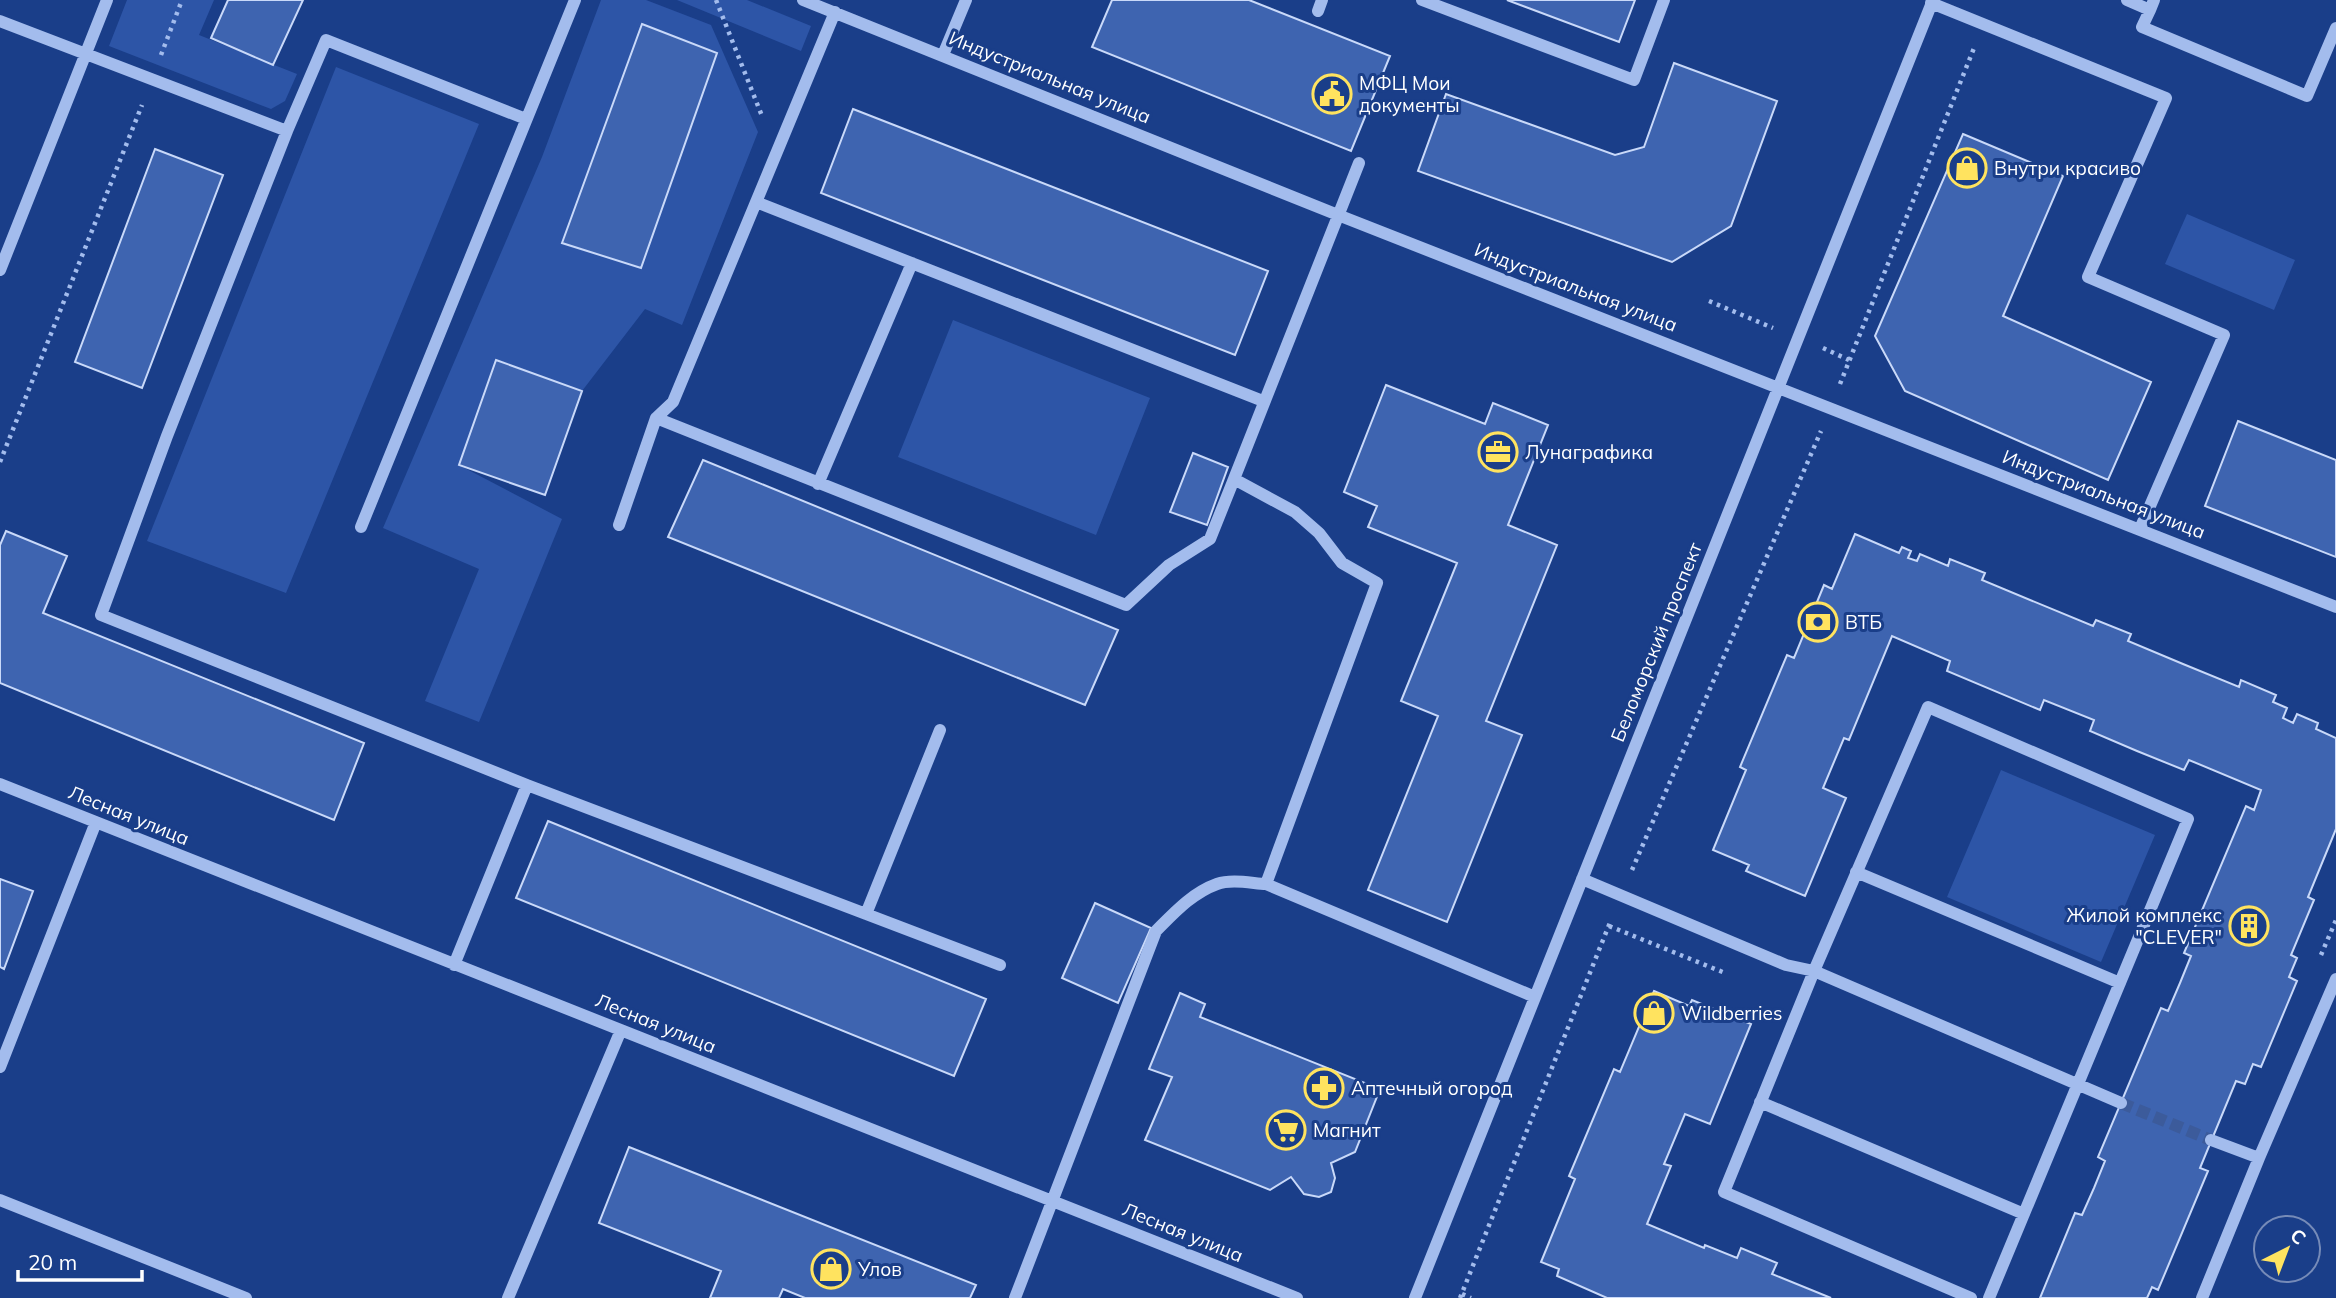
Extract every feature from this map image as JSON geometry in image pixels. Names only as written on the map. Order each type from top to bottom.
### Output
[{"type":"street","points":[[0,270],[107,0]]},
{"type":"street","points":[[361,527],[575,0]]},
{"type":"street","name":"Индустриальная улица","points":[[803,0],[1338,215],[2336,607]]},
{"type":"street","points":[[943,55],[966,0]]},
{"type":"street","points":[[1422,0],[1634,80],[1664,0]]},
{"type":"street","points":[[2127,0],[2152,5],[2142,27],[2307,96],[2336,27]]},
{"type":"street","points":[[1932,2],[2165,98],[2088,276],[2224,335],[2140,529]]},
{"type":"street","name":"Беломорский проспект","points":[[1415,1298],[1932,2]]},
{"type":"street","points":[[619,525],[656,418],[673,402],[835,12]]},
{"type":"street","points":[[0,21],[287,131]]},
{"type":"street","points":[[526,118],[326,40],[287,131],[167,436],[101,615],[527,785],[1000,965]]},
{"type":"street","points":[[656,418],[1126,605],[1169,565],[1210,539],[1359,163]]},
{"type":"street","points":[[756,202],[1263,401]]},
{"type":"street","points":[[818,484],[912,263]]},
{"type":"street","points":[[1234,479],[1295,512],[1319,533],[1342,563],[1377,583],[1266,884]]},
{"type":"street","points":[[1971,1298],[1724,1192],[1814,971],[1928,707],[2188,819],[1989,1298]]},
{"type":"street","points":[[866,914],[940,730]]},
{"type":"street","name":"Лесная улица","points":[[0,784],[1297,1298]]},
{"type":"street","points":[[454,965],[527,785]]},
{"type":"street","points":[[0,1067],[96,822]]},
{"type":"street","points":[[1856,872],[2120,983]]},
{"type":"street","points":[[1582,879],[1786,965],[1814,971],[2121,1103]]},
{"type":"street","points":[[1015,1298],[1156,931],[1181,905],[1218,884],[1266,884],[1535,997]]},
{"type":"street","points":[[2202,1298],[2336,979]]},
{"type":"street","points":[[508,1298],[621,1030]]},
{"type":"street","points":[[1760,1102],[2024,1214]]},
{"type":"street","points":[[2211,1140],[2259,1158]]},
{"type":"street","points":[[0,1200],[246,1298]]},
{"type":"path","points":[[0,462],[182,0]]},
{"type":"path","points":[[716,0],[777,154]]},
{"type":"path","points":[[1471,1298],[1461,1296],[1621,896],[1830,409],[1983,24]]},
{"type":"path","points":[[1709,302],[1758,322]]},
{"type":"path","points":[[1817,346],[1849,360]]},
{"type":"path","points":[[1609,926],[1736,977]]},
{"type":"shaded area","points":[[127,0],[214,0],[199,35],[297,74],[285,101],[271,109],[109,46]]},
{"type":"shaded area","points":[[601,0],[646,0],[711,25],[758,132],[682,325],[645,309],[582,391],[497,360],[459,465],[562,519],[479,722],[425,701],[479,569],[383,528],[542,157]]},
{"type":"shaded area","points":[[677,0],[747,0],[811,26],[801,51]]},
{"type":"shaded area","points":[[336,67],[479,124],[286,593],[147,541]]},
{"type":"shaded area","points":[[2187,214],[2295,260],[2274,310],[2165,264]]},
{"type":"shaded area","points":[[953,320],[1150,398],[1096,535],[898,457]]},
{"type":"shaded area","points":[[2001,770],[2155,835],[2101,962],[1947,897]]},
{"type":"building","points":[[228,0],[303,0],[273,65],[211,38]]},
{"type":"building","points":[[1112,0],[1249,0],[1390,56],[1351,151],[1092,47]]},
{"type":"building","points":[[1507,0],[1635,0],[1619,42]]},
{"type":"building","points":[[642,24],[717,53],[641,268],[562,243]]},
{"type":"building","points":[[1674,63],[1777,101],[1731,226],[1672,262],[1418,171],[1446,94],[1615,155],[1644,147]]},
{"type":"building","points":[[853,109],[1268,271],[1235,355],[821,193]]},
{"type":"building","points":[[1963,134],[2063,176],[2003,316],[2151,382],[2108,480],[1905,391],[1875,336]]},
{"type":"building","points":[[155,149],[223,175],[142,388],[75,362]]},
{"type":"building","points":[[496,360],[582,391],[545,495],[459,465]]},
{"type":"building","points":[[1386,385],[1485,424],[1493,403],[1548,425],[1508,525],[1557,545],[1486,721],[1522,735],[1447,922],[1368,890],[1438,716],[1401,701],[1457,563],[1368,527],[1377,506],[1344,492]]},
{"type":"building","points":[[2238,421],[2336,460],[2336,557],[2205,506]]},
{"type":"building","points":[[1193,453],[1228,467],[1207,525],[1170,512]]},
{"type":"building","points":[[703,460],[1118,630],[1085,705],[668,537]]},
{"type":"building","points":[[6,531],[67,556],[43,613],[364,743],[334,820],[0,683],[0,545]]},
{"type":"building","name":"Жилой комплекс \"СLEVER\"","points":[[1855,534],[1899,553],[1902,547],[1911,551],[1908,558],[1917,561],[1920,554],[1948,566],[1950,559],[1985,573],[1982,580],[2093,626],[2096,620],[2131,634],[2128,641],[2183,664],[2239,687],[2241,680],[2276,695],[2273,702],[2287,708],[2283,718],[2293,723],[2297,714],[2318,723],[2316,729],[2336,738],[2336,829],[2308,897],[2314,900],[2291,955],[2297,958],[2289,977],[2297,981],[2261,1067],[2253,1064],[2245,1084],[2236,1081],[2200,1168],[2208,1171],[2158,1290],[2152,1287],[2147,1298],[2040,1298],[2075,1213],[2082,1215],[2094,1188],[2105,1161],[2098,1157],[2161,1008],[2168,1011],[2180,983],[2191,956],[2184,953],[2246,806],[2254,810],[2261,790],[2189,760],[2184,770],[2137,751],[2090,731],[2094,720],[2044,700],[2040,710],[1947,671],[1950,661],[1892,636],[1849,740],[1844,738],[1823,788],[1846,798],[1805,896],[1746,871],[1749,865],[1713,850],[1746,770],[1740,767],[1787,655],[1794,658],[1824,585],[1832,589]]},
{"type":"building","points":[[548,821],[986,999],[954,1076],[516,898]]},
{"type":"building","points":[[0,879],[33,891],[4,969],[0,967]]},
{"type":"building","points":[[1095,903],[1151,928],[1118,1003],[1062,978]]},
{"type":"building","points":[[1654,991],[1689,1006],[1692,1000],[1751,1024],[1710,1124],[1685,1114],[1664,1164],[1671,1166],[1647,1224],[1704,1248],[1705,1245],[1737,1258],[1741,1248],[1777,1263],[1772,1274],[1831,1298],[1607,1298],[1557,1276],[1559,1269],[1541,1262],[1575,1179],[1569,1176],[1614,1069],[1620,1072]]},
{"type":"building","points":[[1180,993],[1205,1004],[1200,1017],[1380,1089],[1355,1152],[1331,1163],[1335,1178],[1331,1192],[1319,1197],[1304,1194],[1291,1177],[1270,1190],[1145,1140],[1172,1077],[1149,1069]]},
{"type":"building","points":[[629,1147],[976,1285],[970,1298],[805,1298],[783,1289],[779,1298],[710,1298],[721,1271],[599,1223]]},
{"type":"tunnel","points":[[2121,1103],[2211,1140]]},
{"type":"place","name":"МФЦ Мои документы","points":[[1332,94]]},
{"type":"place","name":"Внутри красиво","points":[[1967,168]]},
{"type":"place","name":"Лунаграфика","points":[[1498,452]]},
{"type":"place","name":"ВТБ","points":[[1818,622]]},
{"type":"place","name":"Жилой комплекс \"СLEVER\"","points":[[2249,926]]},
{"type":"place","name":"Wildberries","points":[[1654,1013]]},
{"type":"place","name":"Аптечный огород","points":[[1324,1088]]},
{"type":"place","name":"Магнит","points":[[1286,1130]]},
{"type":"place","name":"Улов","points":[[831,1269]]}]
